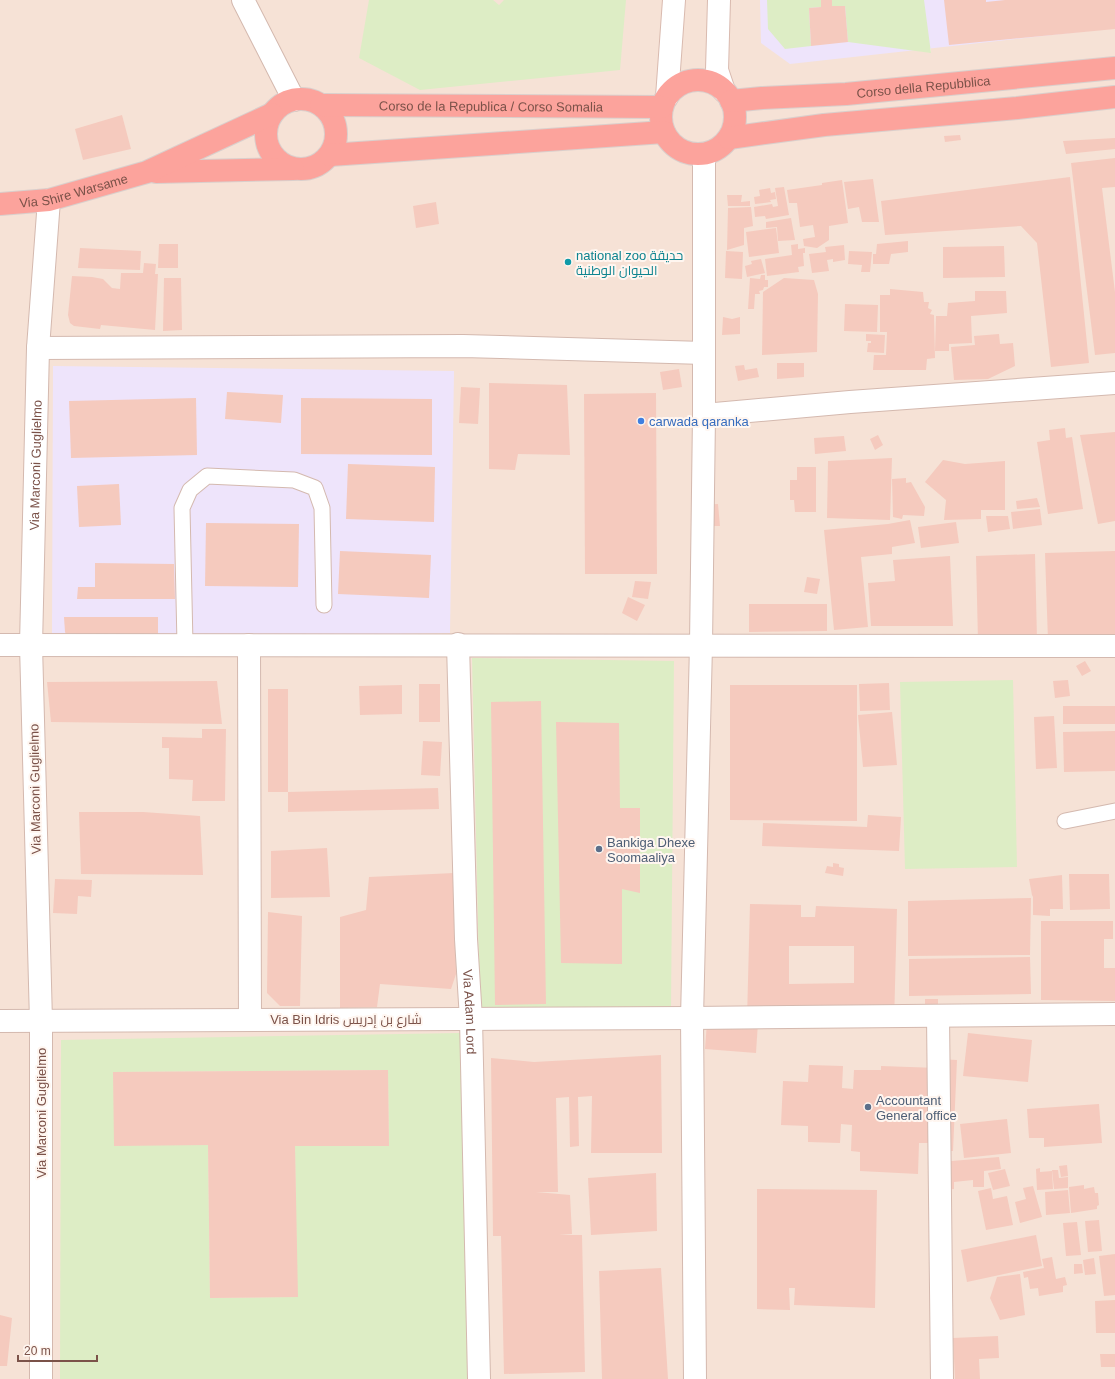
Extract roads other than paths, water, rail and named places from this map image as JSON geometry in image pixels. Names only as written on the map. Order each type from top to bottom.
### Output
[{"type":"highway","name":"Corso della Repubblica","points":[[727,96],[762,98],[846,94],[1115,68]]},
{"type":"highway","points":[[694,81],[705,81],[715,85],[727,96],[734,110],[735,120],[733,129],[729,138],[713,151],[704,154],[692,154],[680,150],[671,142],[664,132],[661,120],[665,102],[674,89],[683,84],[694,81]]},
{"type":"highway","points":[[729,138],[824,125],[1017,108],[1115,97]]},
{"type":"highway","points":[[294,100],[313,100],[321,105],[329,113],[334,122],[337,133],[335,145],[330,155],[314,168],[304,170],[294,169],[283,165],[274,158],[268,147],[265,136],[267,124],[272,114],[278,107],[294,100]]},
{"type":"highway","name":"Corso de la Republica / Corso Somalia","points":[[321,105],[665,102]]},
{"type":"highway","name":"Via Shire Warsame","points":[[0,204],[49,200],[146,172],[272,114]]},
{"type":"highway","points":[[330,155],[664,132]]},
{"type":"highway","name":"Via Shire Warsame","points":[[146,172],[294,169]]},
{"type":"street","points":[[243,0],[294,100]]},
{"type":"street","points":[[665,102],[674,0]]},
{"type":"street","points":[[719,0],[717,70],[727,96]]},
{"type":"street","points":[[695,1379],[692,1018],[701,645],[704,415],[704,154]]},
{"type":"street","name":"Via Marconi Guglielmo","points":[[41,1379],[41,1020],[32,645],[38,348],[49,200]]},
{"type":"street","points":[[38,348],[463,346],[704,353]]},
{"type":"street","points":[[704,415],[850,402],[1115,383]]},
{"type":"street","points":[[0,644],[1115,646]]},
{"type":"street","name":"Via Adam Lord","points":[[458,644],[466,939],[471,1019],[479,1379]]},
{"type":"street","points":[[249,645],[250,1020]]},
{"type":"street","name":"Via Bin Idris شارع بن إدريس","points":[[0,1021],[692,1018],[1115,1014]]},
{"type":"street","points":[[938,1016],[942,1379]]},
{"type":"lane","points":[[185,644],[182,508],[190,490],[207,476],[294,480],[315,488],[322,508],[324,605]]},
{"type":"lane","points":[[1065,821],[1115,811]]},
{"type":"place","name":"national zoo حديقة الحيوان الوطنية","points":[[568,262]]},
{"type":"place","name":"carwada qaranka","points":[[641,421]]},
{"type":"place","name":"Bankiga Dhexe Soomaaliya","points":[[599,849]]},
{"type":"place","name":"Accountant General office","points":[[868,1107]]}]
